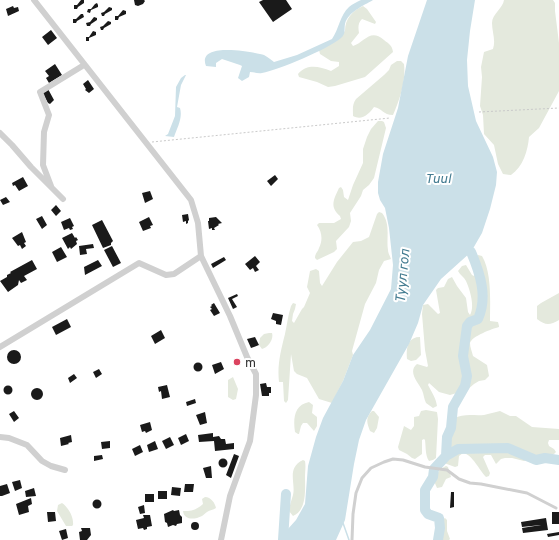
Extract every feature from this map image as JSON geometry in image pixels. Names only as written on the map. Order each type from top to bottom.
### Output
[{"type":"street","points":[[34,0],[191,200],[198,223],[201,256],[230,316],[247,358],[256,374],[256,395],[250,441],[230,496],[221,540]]},
{"type":"street","points":[[51,186],[43,165],[44,132],[49,115],[40,92],[84,65]]},
{"type":"street","points":[[0,133],[63,199]]},
{"type":"street","points":[[0,347],[139,263],[166,275],[174,274],[201,256]]},
{"type":"street","points":[[0,437],[9,438],[27,445],[42,461],[51,466],[65,470]]},
{"type":"lane","points":[[352,540],[353,514],[356,493],[362,478],[371,468],[393,459],[403,460],[425,467],[447,470],[459,479],[470,483],[527,494],[556,508]]},
{"type":"path","points":[[479,112],[559,108]]},
{"type":"path","points":[[146,143],[390,118]]},
{"type":"shaded area","points":[[504,0],[553,0],[555,3],[559,43],[559,91],[539,128],[529,137],[526,153],[522,163],[511,175],[503,174],[498,164],[494,145],[484,134],[483,115],[480,106],[482,77],[481,67],[484,52],[493,49],[494,42],[492,20],[502,6]]},
{"type":"shaded area","points":[[363,6],[367,9],[376,22],[375,24],[362,19],[358,29],[359,33],[351,43],[353,46],[368,37],[375,35],[389,44],[393,52],[365,77],[335,86],[328,87],[299,77],[298,74],[306,68],[318,67],[331,71],[339,66],[339,62],[331,61],[320,54],[319,50],[332,43],[345,31],[346,23],[350,16]]},
{"type":"shaded area","points":[[397,61],[401,61],[404,64],[404,77],[400,96],[393,115],[387,114],[374,107],[368,114],[362,117],[359,118],[353,116],[353,105],[356,99],[384,75],[389,70],[391,65]]},
{"type":"shaded area","points":[[378,121],[384,122],[386,128],[374,178],[363,190],[361,196],[350,213],[351,221],[349,227],[336,241],[337,249],[317,260],[315,256],[320,245],[321,233],[317,225],[319,223],[334,223],[341,219],[334,209],[334,203],[339,188],[341,187],[344,197],[348,200],[363,163],[363,149],[367,137],[371,129]]},
{"type":"shaded area","points":[[379,212],[385,217],[388,232],[388,251],[391,259],[384,261],[379,270],[376,283],[365,304],[352,351],[353,355],[343,381],[332,403],[319,399],[307,378],[297,374],[294,371],[291,354],[288,400],[286,403],[284,401],[283,382],[279,382],[279,364],[291,306],[293,303],[296,304],[292,321],[294,323],[304,307],[310,293],[307,287],[310,271],[316,269],[319,271],[320,283],[322,286],[337,262],[353,242],[361,241],[369,237]]},
{"type":"shaded area","points":[[478,255],[482,256],[489,279],[490,321],[498,322],[499,327],[478,335],[472,340],[470,345],[473,356],[487,365],[489,376],[485,380],[474,384],[467,390],[450,395],[439,392],[429,383],[428,385],[435,398],[437,406],[433,408],[426,403],[422,390],[413,374],[414,367],[417,364],[428,366],[422,314],[423,305],[428,304],[438,314],[440,313],[436,290],[444,287],[448,279],[452,277],[466,298],[468,312],[470,315],[472,303],[470,293],[466,281],[458,271],[462,266],[466,265],[474,276],[475,259]]},
{"type":"shaded area","points":[[559,293],[559,320],[548,324],[537,319],[537,306]]},
{"type":"shaded area","points":[[272,333],[271,340],[266,347],[262,349],[259,345],[260,338],[264,334]]},
{"type":"shaded area","points":[[420,337],[421,355],[416,360],[411,361],[407,359],[408,344],[412,339]]},
{"type":"shaded area","points":[[233,377],[238,389],[236,399],[233,400],[228,397],[228,380]]},
{"type":"shaded area","points":[[309,402],[313,405],[312,413],[317,417],[317,426],[314,431],[307,423],[303,423],[298,434],[295,432],[294,427],[297,409]]},
{"type":"shaded area","points":[[426,410],[437,412],[438,419],[436,458],[429,461],[424,439],[422,440],[422,454],[415,459],[399,450],[398,447],[404,426],[411,430],[414,426],[414,417],[419,416],[421,411]]},
{"type":"shaded area","points":[[372,411],[374,411],[379,417],[377,428],[374,433],[370,431],[367,421],[368,416]]},
{"type":"shaded area","points":[[500,411],[510,416],[516,416],[532,427],[559,429],[559,440],[549,440],[548,443],[549,446],[556,452],[554,454],[524,461],[505,458],[501,459],[496,464],[491,455],[485,455],[483,457],[490,473],[489,476],[486,477],[467,454],[463,453],[459,456],[458,466],[455,467],[444,463],[448,453],[448,438],[454,419],[461,416],[484,415]]},
{"type":"shaded area","points":[[303,460],[305,461],[304,499],[301,509],[293,516],[289,511],[294,490],[293,471],[298,463]]},
{"type":"shaded area","points":[[446,466],[448,467],[451,477],[446,479],[442,487],[437,488],[434,481],[440,470]]},
{"type":"shaded area","points":[[205,497],[209,498],[215,504],[216,508],[208,511],[202,516],[187,518],[183,511],[198,508],[203,504],[202,499]]},
{"type":"shaded area","points":[[62,503],[72,516],[72,526],[66,526],[57,511],[58,505]]},
{"type":"shaded area","points":[[445,518],[447,520],[447,531],[450,539],[438,540],[441,532],[440,521]]},
{"type":"water","points":[[361,0],[373,0],[349,16],[345,24],[343,36],[335,43],[280,68],[260,73],[250,72],[249,77],[242,81],[238,78],[242,66],[240,65],[222,59],[216,63],[216,67],[206,66],[205,58],[209,53],[217,51],[228,50],[264,55],[274,62],[297,55],[332,39],[346,10]]},
{"type":"water","name":"Tuul","points":[[427,0],[475,0],[467,60],[468,86],[476,121],[493,157],[497,172],[496,185],[490,209],[482,233],[471,252],[441,279],[423,305],[418,323],[409,344],[366,420],[359,440],[345,520],[336,540],[281,540],[296,520],[305,504],[308,466],[323,418],[343,381],[353,355],[370,330],[391,289],[393,265],[389,228],[385,208],[378,193],[378,182],[383,154],[398,108],[408,56]]},
{"type":"water","points":[[185,75],[181,85],[177,107],[180,108],[181,112],[179,123],[174,137],[165,136],[168,134],[175,116],[176,87],[181,78]]},
{"type":"building","points":[[81,0],[84,0],[84,3],[77,9],[74,9],[74,5],[77,5]]},
{"type":"building","points":[[134,0],[145,1],[143,4],[138,6],[135,5]]},
{"type":"building","points":[[263,0],[286,0],[292,9],[273,22],[259,2]]},
{"type":"building","points":[[97,3],[98,7],[91,10],[90,13],[87,12],[88,9],[91,9]]},
{"type":"building","points":[[13,6],[14,8],[18,7],[19,11],[8,16],[6,9]]},
{"type":"building","points":[[109,7],[112,8],[112,10],[102,16],[101,13]]},
{"type":"building","points":[[123,10],[126,11],[126,14],[119,17],[118,20],[115,20],[115,16],[118,16]]},
{"type":"building","points":[[83,14],[84,17],[76,23],[73,23],[73,19],[76,19]]},
{"type":"building","points":[[94,17],[97,18],[97,20],[90,26],[87,26],[86,23],[90,22]]},
{"type":"building","points":[[108,21],[111,22],[111,24],[101,30],[100,27]]},
{"type":"building","points":[[51,30],[57,38],[48,45],[42,37]]},
{"type":"building","points":[[93,31],[96,32],[96,35],[89,38],[89,41],[86,41],[86,37],[89,37]]},
{"type":"building","points":[[55,64],[62,75],[49,83],[46,78],[49,76],[45,71]]},
{"type":"building","points":[[88,80],[94,89],[89,93],[85,90],[86,89],[83,84]]},
{"type":"building","points":[[48,89],[54,100],[50,104],[42,92]]},
{"type":"building","points":[[275,175],[278,179],[271,186],[267,181]]},
{"type":"building","points":[[23,177],[28,186],[19,191],[15,185],[13,186],[12,183]]},
{"type":"building","points":[[150,191],[153,199],[145,203],[142,193]]},
{"type":"building","points":[[6,197],[10,202],[3,205],[0,200]]},
{"type":"building","points":[[56,205],[61,211],[56,216],[51,210]]},
{"type":"building","points":[[188,214],[189,220],[186,224],[186,221],[183,222],[182,215]]},
{"type":"building","points":[[42,216],[47,225],[42,229],[36,219]]},
{"type":"building","points":[[149,217],[153,225],[150,226],[151,228],[143,231],[139,222]]},
{"type":"building","points":[[216,217],[222,223],[218,224],[219,225],[214,228],[215,230],[212,230],[212,228],[209,229],[209,218]]},
{"type":"building","points":[[70,218],[74,226],[72,227],[73,229],[70,230],[69,228],[64,230],[61,222]]},
{"type":"building","points":[[102,220],[113,241],[111,245],[103,248],[92,225]]},
{"type":"building","points":[[22,232],[26,246],[22,249],[20,245],[18,246],[12,238]]},
{"type":"building","points":[[72,233],[78,240],[76,241],[77,244],[71,249],[70,247],[68,249],[62,238]]},
{"type":"building","points":[[93,244],[94,248],[86,249],[87,254],[80,255],[79,246]]},
{"type":"building","points":[[112,246],[121,263],[113,267],[104,250]]},
{"type":"building","points":[[61,247],[67,257],[57,262],[52,252]]},
{"type":"building","points":[[255,256],[260,262],[256,266],[259,270],[255,272],[253,268],[250,270],[245,264]]},
{"type":"building","points":[[224,257],[226,260],[213,268],[211,264]]},
{"type":"building","points":[[32,260],[37,269],[24,276],[27,280],[21,283],[19,280],[18,285],[8,292],[0,281],[7,277],[7,275],[11,273],[10,272]]},
{"type":"building","points":[[98,260],[102,266],[85,275],[84,267]]},
{"type":"building","points":[[237,294],[238,296],[232,299],[237,307],[233,309],[228,298]]},
{"type":"building","points":[[214,303],[220,313],[214,316],[210,310],[212,309],[210,307]]},
{"type":"building","points":[[273,313],[283,315],[281,325],[276,324],[276,321],[271,319]]},
{"type":"building","points":[[67,319],[71,327],[56,335],[52,327]]},
{"type":"building","points":[[161,330],[165,338],[155,344],[151,336]]},
{"type":"building","points":[[255,337],[259,345],[251,348],[247,339]]},
{"type":"building","points":[[11,350],[17,350],[21,354],[21,360],[17,364],[11,364],[7,360],[7,354]]},
{"type":"building","points":[[198,362],[203,367],[198,372],[193,367]]},
{"type":"building","points":[[221,362],[224,369],[215,374],[212,365]]},
{"type":"building","points":[[99,369],[102,374],[96,378],[93,372]]},
{"type":"building","points":[[74,374],[77,378],[70,383],[68,378]]},
{"type":"building","points":[[266,383],[267,387],[271,387],[271,393],[269,393],[269,396],[262,396],[260,384]]},
{"type":"building","points":[[8,385],[13,390],[8,395],[3,390]]},
{"type":"building","points":[[167,385],[170,397],[162,399],[161,391],[159,392],[158,387]]},
{"type":"building","points":[[35,388],[39,388],[43,394],[39,400],[35,400],[31,396],[31,392]]},
{"type":"building","points":[[195,399],[196,403],[187,406],[186,402]]},
{"type":"building","points":[[14,411],[19,418],[14,422],[9,414]]},
{"type":"building","points":[[205,412],[207,423],[200,425],[196,415]]},
{"type":"building","points":[[150,422],[152,430],[146,433],[145,431],[142,432],[140,425]]},
{"type":"building","points":[[213,433],[213,437],[219,436],[221,439],[225,439],[226,444],[234,443],[234,449],[215,451],[214,441],[199,442],[198,435]]},
{"type":"building","points":[[186,434],[189,441],[181,445],[178,438]]},
{"type":"building","points":[[71,435],[72,442],[61,446],[60,438]]},
{"type":"building","points":[[170,437],[174,445],[166,449],[162,441]]},
{"type":"building","points":[[110,441],[110,448],[102,449],[101,442]]},
{"type":"building","points":[[155,441],[158,449],[149,452],[147,445]]},
{"type":"building","points":[[140,445],[143,452],[135,456],[132,449]]},
{"type":"building","points":[[234,454],[239,456],[231,478],[226,475]]},
{"type":"building","points":[[102,455],[103,459],[94,461],[94,456]]},
{"type":"building","points":[[223,458],[228,463],[223,468],[218,463]]},
{"type":"building","points":[[211,466],[212,478],[206,478],[203,468]]},
{"type":"building","points":[[20,480],[22,488],[15,491],[12,482]]},
{"type":"building","points":[[7,484],[10,493],[0,496],[0,486]]},
{"type":"building","points":[[185,484],[194,484],[193,492],[184,492]]},
{"type":"building","points":[[172,487],[181,488],[180,496],[171,495]]},
{"type":"building","points":[[34,488],[36,496],[26,497],[25,491]]},
{"type":"building","points":[[158,491],[167,491],[167,499],[158,499]]},
{"type":"building","points":[[451,492],[454,492],[454,507],[450,508]]},
{"type":"building","points":[[145,494],[154,494],[154,502],[145,502]]},
{"type":"building","points":[[31,498],[32,504],[28,506],[29,512],[19,515],[16,504]]},
{"type":"building","points":[[97,499],[102,504],[97,509],[92,504]]},
{"type":"building","points":[[144,505],[145,513],[140,514],[138,507]]},
{"type":"building","points":[[173,510],[179,510],[182,517],[182,523],[177,524],[176,526],[173,525],[168,527],[167,523],[165,522],[164,514]]},
{"type":"building","points":[[47,512],[55,512],[56,521],[48,522]]},
{"type":"building","points":[[552,512],[559,512],[559,524],[552,524]]},
{"type":"building","points":[[143,515],[150,515],[152,526],[147,527],[147,529],[144,530],[143,528],[138,529],[136,520],[144,518]]},
{"type":"building","points":[[546,518],[548,530],[523,533],[522,528],[541,525],[522,527],[521,522]]},
{"type":"building","points":[[195,522],[198,523],[198,529],[195,530],[192,529],[191,526],[192,523]]},
{"type":"building","points":[[81,528],[90,528],[91,535],[87,540],[80,540],[79,532],[82,531]]},
{"type":"building","points":[[66,529],[68,538],[62,540],[59,531]]},
{"type":"building","points":[[559,532],[559,535],[548,537],[547,534]]},
{"type":"waterway","points":[[438,540],[440,528],[439,518],[428,514],[425,510],[425,490],[433,477],[434,469],[446,456],[447,437],[451,428],[453,407],[465,386],[467,376],[463,356],[467,326],[470,322],[478,319],[481,311],[483,294],[482,285],[471,252]]},
{"type":"waterway","points":[[446,456],[458,449],[508,448],[536,460],[545,458],[559,460]]},
{"type":"waterway","points":[[283,540],[286,494]]},
{"type":"waterway","points":[[343,523],[349,540]]},
{"type":"place","name":"m","points":[[237,362]]},
{"type":"water label","name":"Туул гол","points":[[402,276]]}]
